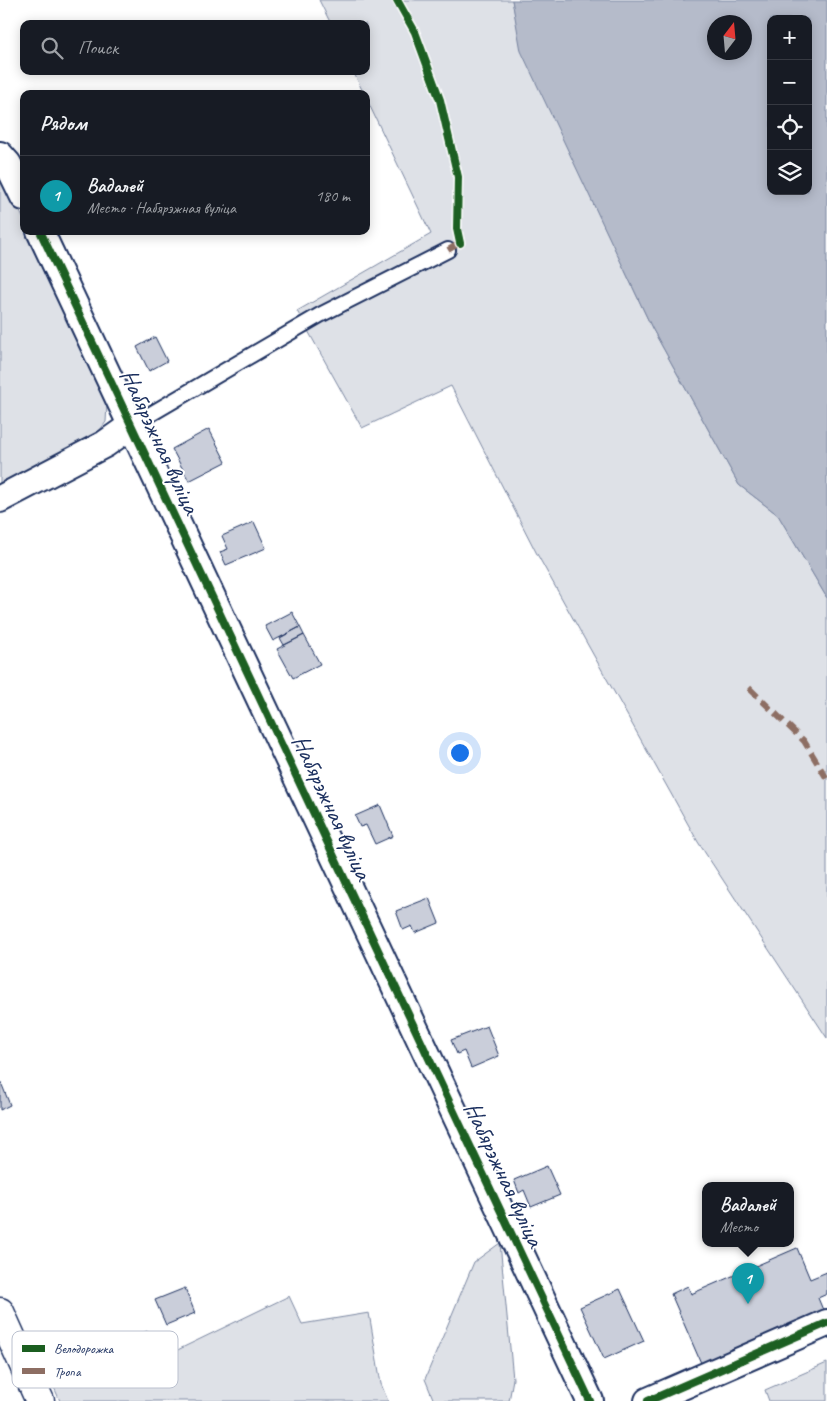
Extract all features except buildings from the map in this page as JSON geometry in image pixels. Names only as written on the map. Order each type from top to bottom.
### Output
[{"type":"street","points":[[0,155],[8,164],[20,189]]},
{"type":"street","name":"Набярэжная вуліца","points":[[42,235],[590,1401]]},
{"type":"street","points":[[0,499],[105,444],[132,425]]},
{"type":"street","points":[[0,1312],[12,1339]]},
{"type":"street","points":[[648,1401],[827,1323]]},
{"type":"street","points":[[34,1388],[40,1401]]},
{"type":"lane","points":[[132,425],[320,315],[448,250]]},
{"type":"shaded area","points":[[319,0],[512,0],[522,51],[652,328],[739,485],[778,515],[827,598],[827,1038],[698,842],[537,554],[451,386],[362,428],[297,311],[431,234],[370,106],[370,90],[362,90],[355,75],[370,75],[370,20],[329,20]]},
{"type":"shaded area","points":[[0,173],[6,181],[20,211],[20,235],[31,235],[107,405],[106,422],[96,435],[0,485]]},
{"type":"shaded area","points":[[500,1243],[513,1379],[509,1401],[434,1401],[425,1379],[474,1262]]},
{"type":"shaded area","points":[[289,1296],[302,1324],[369,1313],[381,1384],[388,1401],[60,1401],[54,1388],[178,1388],[178,1350]]},
{"type":"shaded area","points":[[827,1363],[827,1401],[769,1401],[765,1390]]},
{"type":"water","points":[[512,0],[827,0],[827,598],[778,515],[739,485],[652,328],[521,51]]},
{"type":"marked path","points":[[448,250],[460,243]]},
{"type":"marked path","points":[[749,688],[804,741],[827,779]]},
{"type":"cycle path","points":[[397,0],[415,32],[440,100],[458,177],[457,229],[460,243]]},
{"type":"cycle path","points":[[42,235],[590,1401]]},
{"type":"cycle path","points":[[648,1401],[827,1323]]},
{"type":"place","name":"Вадалей","points":[[748,1304]]}]
